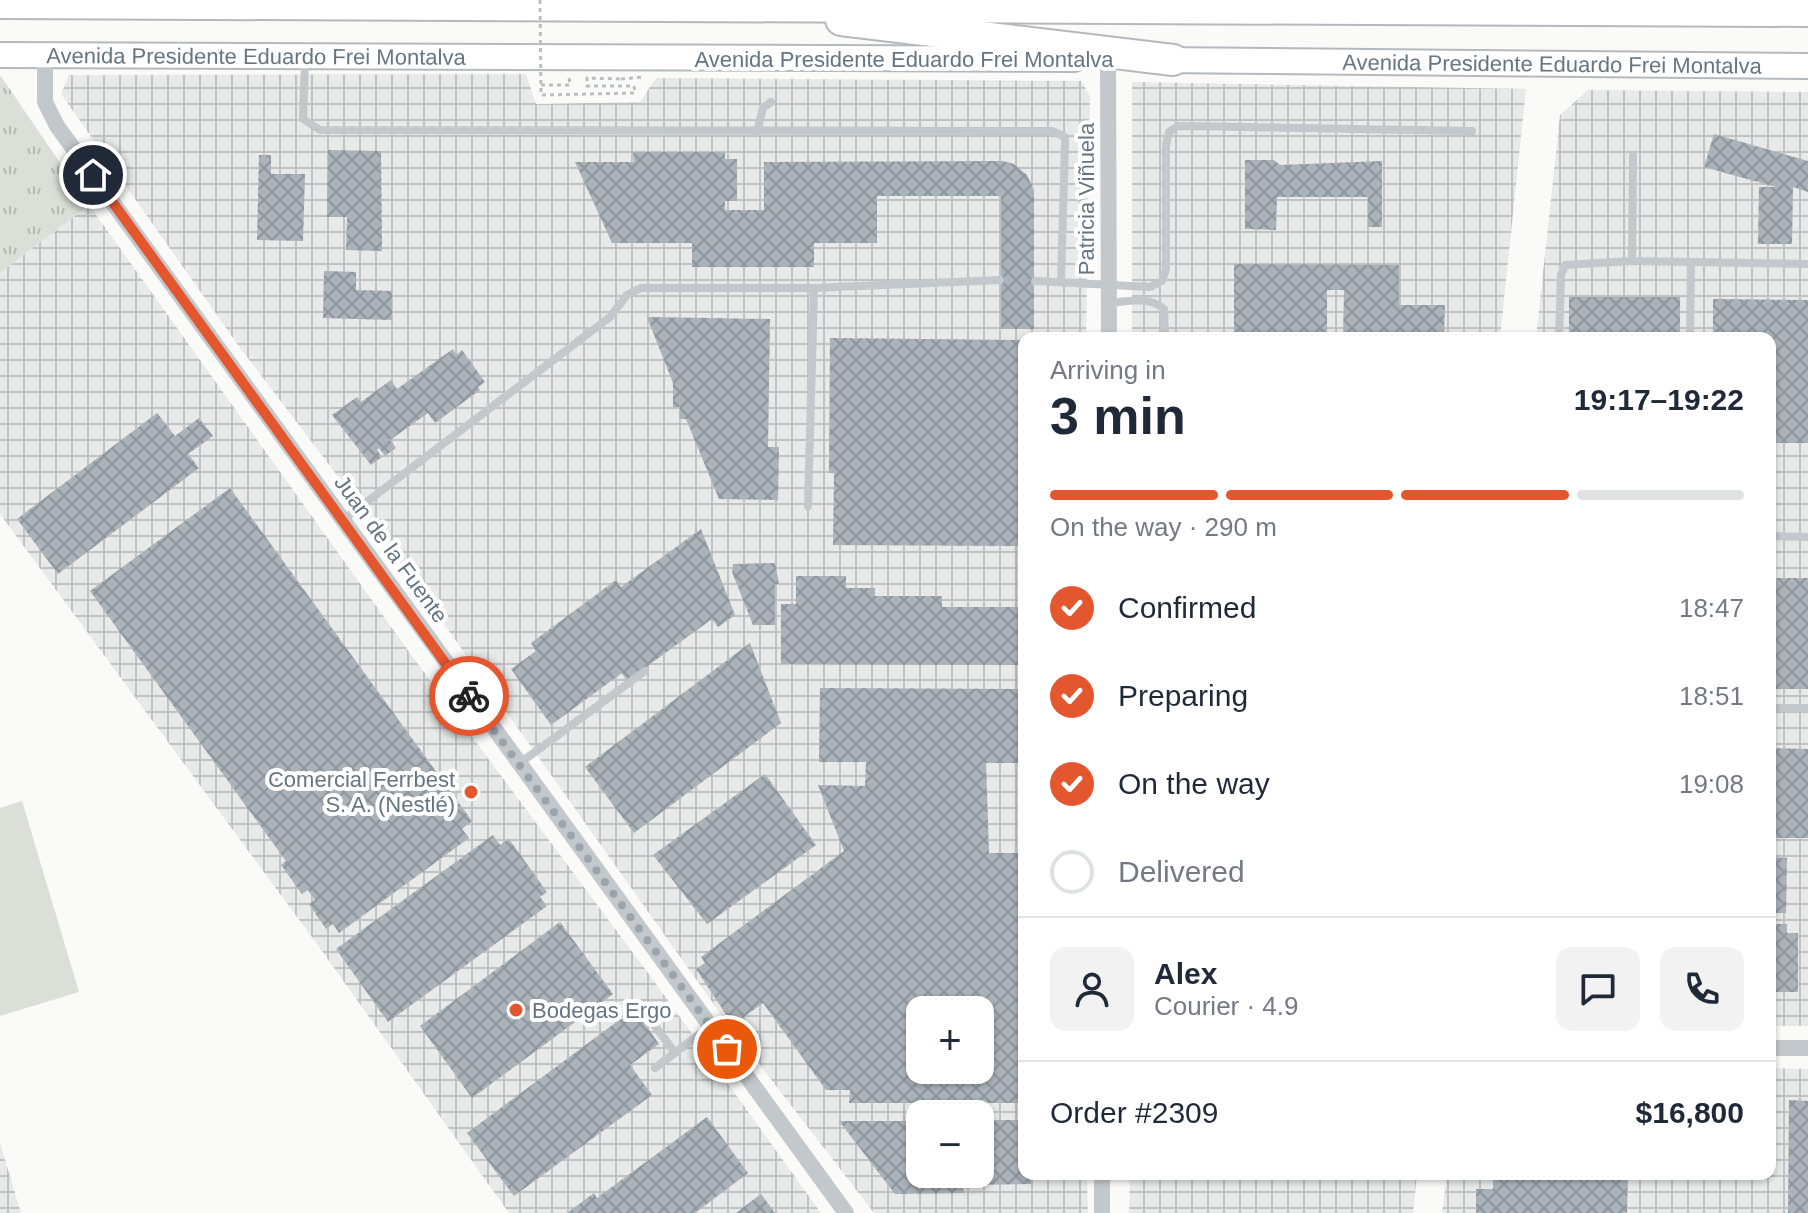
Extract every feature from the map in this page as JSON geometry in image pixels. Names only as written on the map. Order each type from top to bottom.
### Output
[{"type":"highway","points":[[0,3],[1808,11]]},
{"type":"highway","points":[[732,4],[1173,60]]},
{"type":"main road","name":"Avenida Presidente Eduardo Frei Montalva","points":[[0,55],[1808,66]]},
{"type":"street","name":"Juan de la Fuente","points":[[45,55],[45,102],[57,126],[846,1213]]},
{"type":"street","name":"Patricia Viñuela","points":[[1108,60],[1109,332]]},
{"type":"street","points":[[1776,1048],[1808,1048]]},
{"type":"street","points":[[1102,1180],[1102,1213]]},
{"type":"lane","points":[[305,56],[303,119],[320,130],[1059,133],[1065,144],[1061,282]]},
{"type":"lane","points":[[757,132],[763,108],[771,102]]},
{"type":"lane","points":[[1035,281],[1150,287],[1162,281],[1166,269],[1166,145],[1169,132],[1178,126],[1472,131]]},
{"type":"lane","points":[[1632,261],[1633,156]]},
{"type":"lane","points":[[1559,332],[1561,275],[1565,265],[1632,261],[1808,264]]},
{"type":"lane","points":[[1690,332],[1691,263]]},
{"type":"lane","points":[[343,521],[610,317],[627,295],[641,288],[814,288],[1000,280]]},
{"type":"lane","points":[[808,506],[814,288]]},
{"type":"lane","points":[[1109,303],[1148,300],[1157,303],[1164,309],[1165,332]]},
{"type":"lane","points":[[1776,536],[1808,537]]},
{"type":"lane","points":[[518,764],[645,671]]},
{"type":"lane","points":[[1776,708],[1808,708]]},
{"type":"lane","points":[[641,1007],[675,1053]]},
{"type":"lane","points":[[655,1068],[710,1026]]},
{"type":"path","points":[[540,0],[541,95],[635,93],[634,86],[587,86],[587,78],[621,79]]},
{"type":"path","points":[[541,85],[570,85],[569,77]]},
{"type":"shaded area","points":[[526,74],[536,104],[640,102],[656,78],[1081,81],[1090,96],[1086,332],[1018,332],[1018,1180],[1087,1180],[1088,1213],[874,1213],[722,1016],[361,507],[238,345],[61,94],[69,75]]},
{"type":"shaded area","points":[[1132,82],[1526,89],[1501,332],[1132,332]]},
{"type":"shaded area","points":[[1588,90],[1808,92],[1808,1026],[1776,1026],[1776,332],[1537,332],[1560,115]]},
{"type":"shaded area","points":[[89,205],[412,656],[654,981],[821,1213],[509,1213],[322,951],[0,514],[0,273]]},
{"type":"shaded area","points":[[1776,1068],[1808,1069],[1808,1213],[1442,1213],[1446,1180],[1776,1180]]},
{"type":"shaded area","points":[[0,1143],[21,1213],[0,1213]]},
{"type":"shaded area","points":[[1130,1180],[1416,1180],[1413,1213],[1129,1213]]},
{"type":"green space","points":[[0,75],[89,205],[0,273]]},
{"type":"green space","points":[[22,801],[79,992],[0,1016],[0,808]]},
{"type":"building","points":[[1714,134],[1808,161],[1808,192],[1793,187],[1792,244],[1758,244],[1759,187],[1776,187],[1704,167]]},
{"type":"building","points":[[328,150],[381,151],[382,251],[346,250],[347,217],[327,217]]},
{"type":"building","points":[[633,152],[725,152],[725,159],[737,159],[737,201],[725,201],[725,210],[764,210],[764,162],[1003,161],[1014,164],[1027,175],[1034,190],[1034,329],[1001,329],[1001,196],[877,196],[877,243],[814,243],[814,267],[692,267],[692,243],[612,243],[575,162],[634,162]]},
{"type":"building","points":[[259,155],[271,155],[271,174],[305,174],[303,241],[257,240]]},
{"type":"building","points":[[1245,160],[1274,160],[1280,165],[1382,161],[1382,227],[1368,227],[1368,197],[1277,197],[1276,230],[1245,229]]},
{"type":"building","points":[[1234,264],[1399,265],[1399,305],[1445,305],[1444,332],[1343,332],[1344,290],[1327,290],[1327,332],[1234,332]]},
{"type":"building","points":[[324,271],[356,272],[356,290],[392,291],[392,320],[323,318]]},
{"type":"building","points":[[1569,297],[1680,297],[1680,332],[1569,332]]},
{"type":"building","points":[[1713,299],[1808,300],[1808,443],[1776,443],[1776,332],[1713,332]]},
{"type":"building","points":[[647,317],[770,319],[768,447],[779,447],[778,500],[719,499],[686,419],[679,419],[680,407],[673,407],[673,383]]},
{"type":"building","points":[[830,338],[1018,340],[1018,546],[833,545],[834,473],[829,473]]},
{"type":"building","points":[[453,349],[456,355],[462,350],[485,382],[478,387],[480,390],[435,423],[428,413],[390,440],[396,448],[385,456],[379,448],[377,450],[382,457],[371,465],[332,415],[357,397],[361,402],[391,380],[397,389]]},
{"type":"building","points":[[157,413],[175,436],[199,418],[213,436],[188,454],[199,468],[58,574],[17,519]]},
{"type":"building","points":[[230,488],[472,821],[462,829],[469,838],[339,933],[333,924],[326,929],[309,904],[315,900],[308,890],[302,894],[281,865],[286,861],[90,591]]},
{"type":"building","points":[[701,529],[735,615],[718,627],[712,619],[627,681],[622,673],[551,725],[511,669],[536,651],[531,643],[616,580],[621,587]]},
{"type":"building","points":[[775,563],[779,584],[775,584],[775,625],[753,625],[732,572],[733,564]]},
{"type":"building","points":[[796,576],[846,576],[846,588],[875,588],[875,596],[942,596],[942,607],[1018,607],[1018,665],[781,664],[781,604],[796,604]]},
{"type":"building","points":[[1776,578],[1808,578],[1808,689],[1776,689]]},
{"type":"building","points":[[750,643],[781,723],[634,833],[585,767]]},
{"type":"building","points":[[820,688],[1018,689],[1018,763],[986,763],[989,853],[1018,853],[1018,1103],[906,1100],[906,1103],[849,1103],[850,1090],[826,1090],[763,1003],[733,1025],[696,969],[705,963],[701,957],[844,851],[818,785],[865,786],[866,762],[819,762]]},
{"type":"building","points":[[1776,748],[1808,749],[1808,838],[1776,838]]},
{"type":"building","points":[[765,774],[816,845],[707,924],[653,855]]},
{"type":"building","points":[[493,835],[500,845],[509,839],[547,892],[540,897],[547,906],[388,1022],[336,949]]},
{"type":"building","points":[[1776,857],[1787,858],[1786,913],[1776,913]]},
{"type":"building","name":"Bodegas Ergo","points":[[560,922],[613,994],[472,1098],[420,1026]]},
{"type":"building","points":[[1776,924],[1787,924],[1787,933],[1798,933],[1798,992],[1776,992]]},
{"type":"building","points":[[634,1009],[659,1044],[630,1065],[652,1095],[514,1196],[467,1133]]},
{"type":"building","points":[[1789,1100],[1808,1101],[1808,1213],[1788,1213]]},
{"type":"building","points":[[707,1117],[748,1173],[695,1213],[567,1213],[594,1193],[597,1198]]},
{"type":"building","points":[[994,1120],[1018,1120],[1018,1180],[1031,1180],[1031,1184],[994,1185]]},
{"type":"building","points":[[839,1121],[906,1121],[906,1188],[963,1188],[964,1193],[895,1194]]},
{"type":"building","points":[[1493,1180],[1628,1180],[1627,1213],[1476,1213],[1476,1189],[1493,1189]]},
{"type":"building","points":[[761,1194],[775,1213],[736,1213]]},
{"type":"way so far","points":[[469,696],[727,1049]]},
{"type":"place","name":"Comercial Ferrbest S. A. (Nestlé)","points":[[471,792]]},
{"type":"place","name":"Bodegas Ergo","points":[[516,1010]]},
{"type":"route","points":[[93,175],[469,696]]}]
